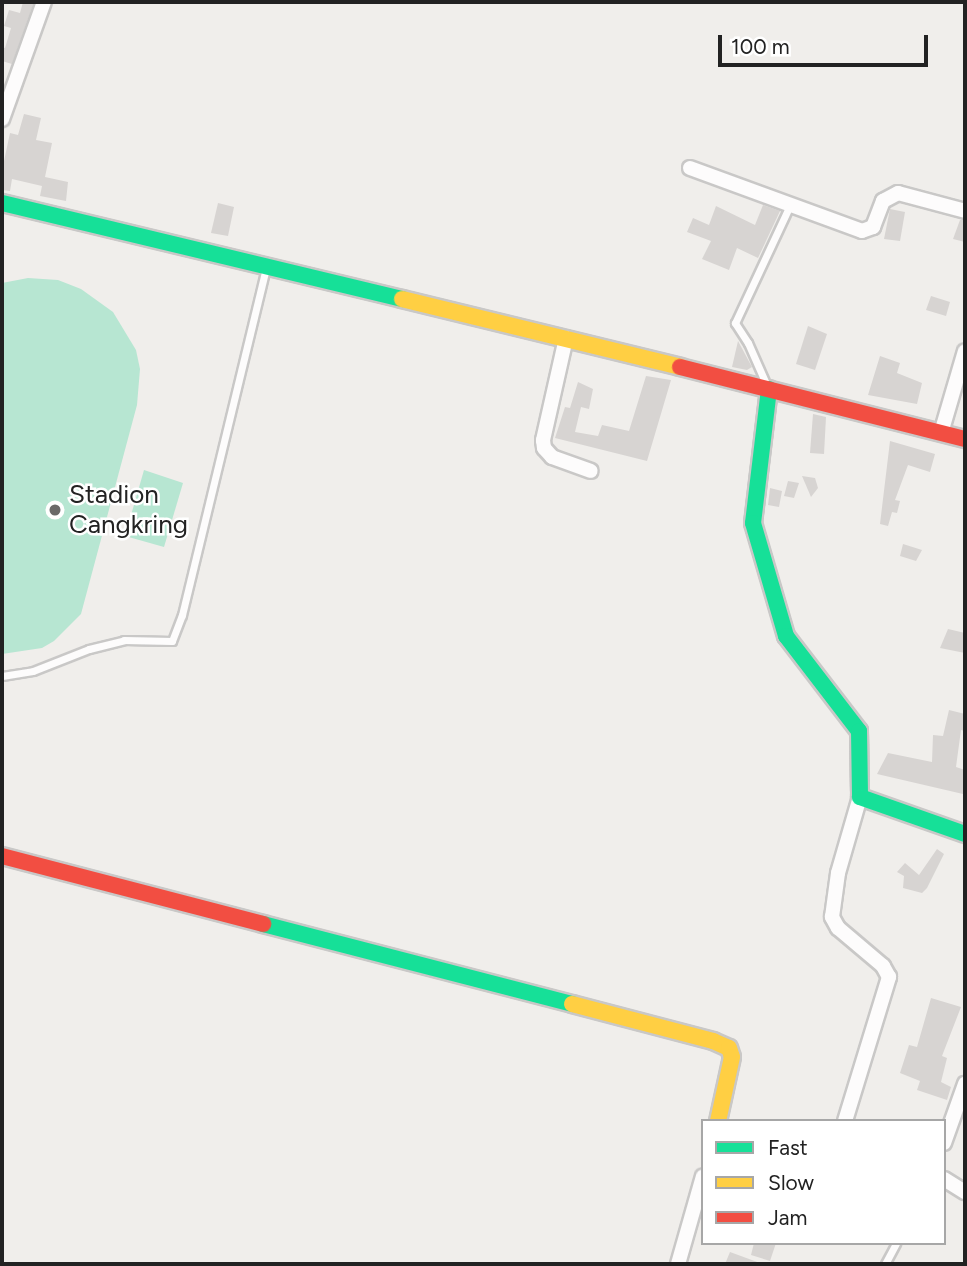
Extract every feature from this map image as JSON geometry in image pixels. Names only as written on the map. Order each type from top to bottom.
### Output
[{"type":"street","points":[[2,119],[44,2]]},
{"type":"street","points":[[690,168],[862,231],[873,227],[883,201],[898,193],[965,211]]},
{"type":"street","points":[[2,203],[566,338],[965,439]]},
{"type":"street","points":[[566,338],[542,440],[544,448],[552,457],[591,471]]},
{"type":"street","points":[[941,433],[965,351]]},
{"type":"street","points":[[769,388],[753,523],[786,636],[859,731],[860,797],[838,873],[832,917],[838,928],[883,966],[889,977],[846,1119]]},
{"type":"street","points":[[860,797],[907,811],[965,834]]},
{"type":"street","points":[[2,856],[713,1041],[729,1048],[732,1057],[718,1119]]},
{"type":"street","points":[[946,1137],[965,1084]]},
{"type":"street","points":[[946,1180],[965,1192]]},
{"type":"street","points":[[678,1264],[701,1183]]},
{"type":"lane","points":[[769,388],[748,342],[735,323],[790,205]]},
{"type":"lane","points":[[2,676],[41,669],[89,649],[124,640],[172,641],[182,615],[267,266]]},
{"type":"lane","points":[[886,1264],[895,1245]]},
{"type":"green space","name":"Stadion Cangkring","points":[[28,278],[58,280],[81,289],[113,312],[136,350],[140,369],[137,405],[81,614],[54,641],[42,648],[2,654],[2,283]]},
{"type":"green space","points":[[144,470],[183,483],[164,547],[125,536]]},
{"type":"building","points":[[23,2],[34,2],[12,64],[2,61],[2,47],[5,48],[11,28],[4,26],[9,10],[20,13]]},
{"type":"building","points":[[24,114],[41,118],[36,140],[52,143],[45,177],[68,182],[66,201],[40,196],[42,186],[12,179],[10,191],[2,190],[2,161],[10,133],[18,135]]},
{"type":"building","points":[[218,203],[234,207],[228,236],[211,233]]},
{"type":"building","points":[[763,205],[780,211],[758,258],[737,248],[729,270],[702,259],[711,241],[687,232],[693,218],[709,225],[716,206],[755,225]]},
{"type":"building","points":[[890,209],[905,212],[900,241],[884,239]]},
{"type":"building","points":[[960,220],[965,220],[965,242],[953,239]]},
{"type":"building","points":[[931,296],[950,302],[946,316],[926,310]]},
{"type":"building","points":[[808,326],[827,334],[815,370],[796,364]]},
{"type":"building","points":[[738,341],[752,367],[747,370],[732,367]]},
{"type":"building","points":[[880,356],[900,363],[897,373],[922,383],[917,404],[868,395]]},
{"type":"building","points":[[646,376],[671,380],[647,461],[555,438],[565,407],[570,408],[578,382],[593,389],[589,409],[581,407],[575,432],[598,436],[602,425],[629,431]]},
{"type":"building","points":[[813,414],[826,417],[824,454],[810,453]]},
{"type":"building","points":[[890,441],[935,454],[930,472],[908,465],[895,500],[900,501],[897,513],[892,512],[888,526],[880,524]]},
{"type":"building","points":[[802,476],[815,478],[818,488],[811,497]]},
{"type":"building","points":[[788,481],[799,483],[794,498],[784,496]]},
{"type":"building","points":[[770,488],[782,491],[779,507],[768,505]]},
{"type":"building","points":[[903,544],[922,550],[916,561],[900,556]]},
{"type":"building","points":[[948,629],[965,633],[965,653],[940,648]]},
{"type":"building","points":[[949,710],[965,714],[965,731],[961,730],[956,767],[965,770],[963,794],[877,774],[888,753],[932,762],[933,735],[943,736]]},
{"type":"building","points":[[937,849],[944,854],[927,888],[922,893],[903,888],[904,876],[897,872],[905,863],[919,875]]},
{"type":"building","points":[[931,998],[961,1007],[942,1056],[947,1058],[941,1082],[951,1087],[947,1100],[917,1090],[920,1081],[900,1073],[909,1045],[917,1047]]},
{"type":"building","points":[[754,1245],[775,1245],[770,1261],[751,1255]]},
{"type":"building","points":[[730,1252],[760,1263],[760,1264],[725,1264]]},
{"type":"traffic: fast","points":[[2,203],[402,299]]},
{"type":"traffic: fast","points":[[769,389],[753,523],[786,636],[859,731],[860,797],[965,834]]},
{"type":"traffic: fast","points":[[263,924],[572,1004]]},
{"type":"traffic: slow","points":[[402,299],[680,367]]},
{"type":"traffic: slow","points":[[572,1004],[713,1041],[729,1048],[732,1057],[718,1119]]},
{"type":"traffic: jam","points":[[680,367],[965,439]]},
{"type":"traffic: jam","points":[[2,856],[263,924]]},
{"type":"place","name":"Stadion Cangkring","points":[[55,510]]}]
